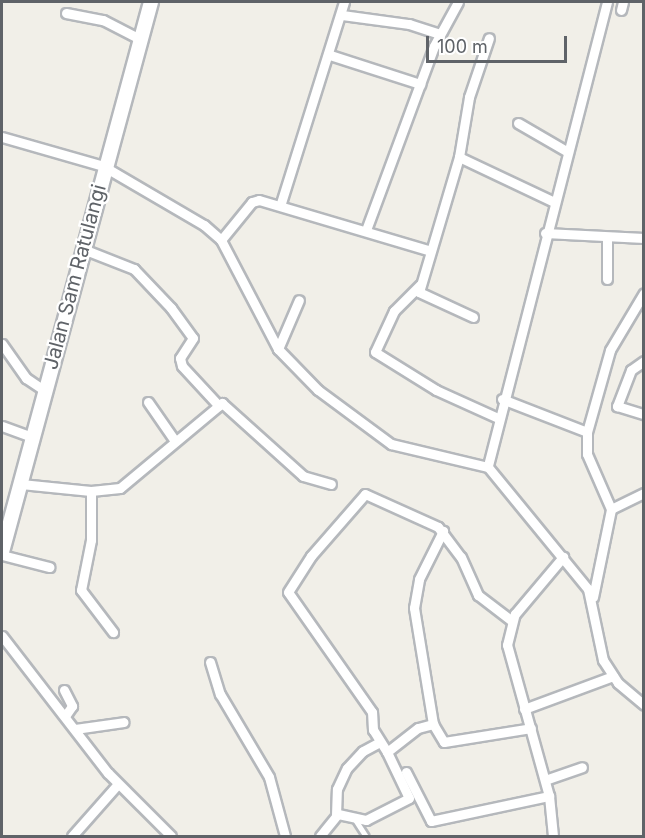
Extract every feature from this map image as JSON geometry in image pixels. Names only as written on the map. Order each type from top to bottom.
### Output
[{"type":"street","name":"Jalan Sam Ratulangi","points":[[2,554],[7,514],[21,484],[103,166],[151,2]]},
{"type":"street","points":[[281,203],[330,55],[344,2]]},
{"type":"street","points":[[366,230],[439,34],[458,2]]},
{"type":"street","points":[[488,467],[502,399],[607,2]]},
{"type":"street","points":[[66,13],[103,20],[140,39]]},
{"type":"street","points":[[342,15],[409,24],[439,34]]},
{"type":"street","points":[[473,317],[422,297],[420,285],[459,157],[469,97],[489,38]]},
{"type":"street","points":[[330,55],[420,84]]},
{"type":"street","points":[[518,123],[568,152]]},
{"type":"street","points":[[2,137],[103,166],[143,186],[221,240],[278,348],[318,390],[391,444],[488,467],[593,597]]},
{"type":"street","points":[[459,157],[554,202]]},
{"type":"street","points":[[221,240],[252,202],[281,203],[431,251]]},
{"type":"street","points":[[545,233],[607,238],[644,238]]},
{"type":"street","points":[[607,238],[607,279]]},
{"type":"street","points":[[82,249],[134,269],[165,302],[192,335],[192,345],[180,358],[182,366],[219,406]]},
{"type":"street","points":[[420,285],[393,311],[375,352],[436,390],[498,418]]},
{"type":"street","points":[[644,293],[612,344],[587,432],[587,454],[611,509],[593,597],[601,654],[613,676],[644,705]]},
{"type":"street","points":[[278,348],[299,300]]},
{"type":"street","points":[[2,344],[26,378],[45,391]]},
{"type":"street","points":[[644,361],[631,370],[617,406],[644,414]]},
{"type":"street","points":[[502,399],[587,432]]},
{"type":"street","points":[[148,402],[180,437]]},
{"type":"street","points":[[21,484],[91,491],[129,483],[180,437],[222,404],[303,476],[331,484]]},
{"type":"street","points":[[2,426],[32,437]]},
{"type":"street","points":[[91,491],[91,540],[81,590],[113,632]]},
{"type":"street","points":[[512,621],[478,595],[442,531],[367,493],[288,589],[375,716],[373,730],[413,794],[434,821],[549,796]]},
{"type":"street","points":[[611,509],[644,493]]},
{"type":"street","points":[[442,531],[419,579],[414,608],[434,724],[443,742],[531,728]]},
{"type":"street","points":[[2,554],[49,567]]},
{"type":"street","points":[[553,837],[545,780],[531,728],[508,662],[512,621],[563,557]]},
{"type":"street","points":[[2,636],[118,784],[171,837]]},
{"type":"street","points":[[210,662],[220,694],[269,777],[285,837]]},
{"type":"street","points":[[524,709],[613,676]]},
{"type":"street","points":[[64,690],[72,706],[65,716]]},
{"type":"street","points":[[75,729],[124,722]]},
{"type":"street","points":[[387,752],[416,730],[434,724]]},
{"type":"street","points":[[320,837],[336,815],[337,789],[347,768],[380,742]]},
{"type":"street","points":[[545,780],[582,767]]},
{"type":"street","points":[[406,772],[413,794]]},
{"type":"street","points":[[72,837],[118,784]]},
{"type":"street","points":[[336,815],[368,820],[413,794]]},
{"type":"lane","points":[[354,817],[366,837]]}]
